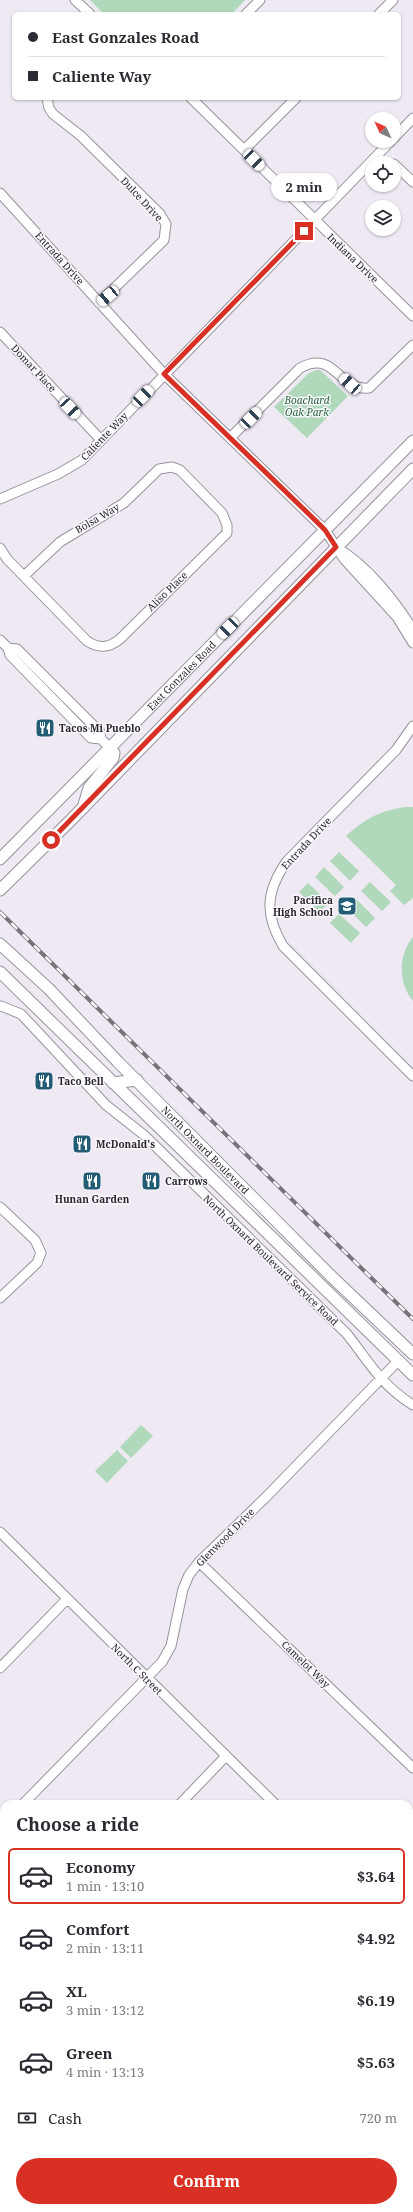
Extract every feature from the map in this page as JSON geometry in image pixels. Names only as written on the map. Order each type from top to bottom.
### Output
[{"type":"main road","name":"East Gonzales Road","points":[[0,859],[109,747],[413,442]]},
{"type":"main road","points":[[0,890],[413,469]]},
{"type":"main road","points":[[82,808],[90,788],[113,758],[114,753],[109,747]]},
{"type":"main road","name":"North Oxnard Boulevard","points":[[0,944],[49,989],[137,1080],[373,1316],[413,1354]]},
{"type":"main road","name":"North Oxnard Boulevard","points":[[0,972],[413,1375]]},
{"type":"main road","points":[[113,1083],[137,1080]]},
{"type":"main road","points":[[373,1316],[374,1328],[392,1345],[398,1361],[408,1363],[413,1367]]},
{"type":"street","points":[[75,0],[88,12]]},
{"type":"street","points":[[248,12],[260,0]]},
{"type":"street","points":[[381,12],[393,0]]},
{"type":"street","name":"Dulce Drive","points":[[47,100],[49,108],[53,114],[81,136],[160,214],[166,224],[164,240],[99,303]]},
{"type":"street","name":"Indiana Drive","points":[[193,100],[413,316]]},
{"type":"street","points":[[244,150],[294,100]]},
{"type":"street","points":[[401,131],[413,118]]},
{"type":"street","name":"Caliente Way","points":[[0,499],[71,467],[82,460],[384,148]]},
{"type":"street","points":[[381,151],[386,156]]},
{"type":"street","points":[[401,170],[413,182]]},
{"type":"street","name":"Entrada Drive","points":[[0,193],[164,374],[325,530],[344,559],[398,617],[413,643]]},
{"type":"street","name":"Domar Place","points":[[0,332],[101,440]]},
{"type":"street","points":[[231,438],[300,368],[309,364],[322,362],[350,384],[362,389],[369,388],[413,345]]},
{"type":"street","name":"Aliso Place","points":[[24,576],[87,641],[96,646],[103,647],[114,644],[173,585],[218,544],[227,531],[226,520],[218,508],[183,472],[172,467]]},
{"type":"street","name":"Bolsa Way","points":[[24,576],[73,532],[124,502],[159,469],[172,467]]},
{"type":"street","name":"Entrada Drive","points":[[336,547],[348,554],[385,591],[401,611],[413,630]]},
{"type":"street","points":[[0,548],[7,559],[24,576]]},
{"type":"street","points":[[0,640],[8,648],[10,655],[91,738],[101,739]]},
{"type":"street","points":[[8,648],[17,649],[100,732],[101,739],[109,747]]},
{"type":"street","points":[[34,680],[40,681],[72,710],[76,709]]},
{"type":"street","name":"Entrada Drive","points":[[413,726],[396,750],[287,861],[276,878],[271,891],[270,906],[276,933],[283,946],[413,1076]]},
{"type":"street","name":"North Oxnard Boulevard Service Road","points":[[1,1006],[21,1014],[63,1057],[88,1087],[116,1115],[144,1135],[347,1334],[364,1359],[394,1392],[413,1405]]},
{"type":"street","points":[[0,1207],[35,1240],[41,1253],[36,1263],[0,1298]]},
{"type":"street","name":"Glenwood Drive","points":[[27,1800],[162,1662],[171,1646],[183,1589],[189,1575],[199,1562],[267,1496],[398,1361]]},
{"type":"street","name":"North C Street","points":[[0,1532],[271,1800]]},
{"type":"street","name":"Camelot Way","points":[[199,1562],[413,1768]]},
{"type":"street","points":[[0,1668],[67,1599]]},
{"type":"street","points":[[184,1800],[226,1756]]},
{"type":"green space","points":[[90,0],[245,0],[234,12],[102,12]]},
{"type":"green space","name":"Boachard Oak Park","points":[[320,370],[348,396],[307,438],[274,407],[309,373]]},
{"type":"green space","points":[[413,807],[413,898],[404,905],[390,891],[396,885],[346,836],[373,816],[388,810]]},
{"type":"green space","points":[[339,852],[359,871],[350,881],[330,861]]},
{"type":"green space","points":[[324,867],[344,887],[335,896],[315,877]]},
{"type":"green space","points":[[370,882],[391,902],[382,911],[361,891]]},
{"type":"green space","points":[[308,883],[329,903],[319,912],[299,892]]},
{"type":"green space","points":[[355,898],[375,918],[366,927],[346,907]]},
{"type":"green space","points":[[339,914],[360,933],[351,943],[330,923]]},
{"type":"green space","points":[[413,937],[413,1001],[408,994],[402,978],[402,960],[408,944]]},
{"type":"green space","points":[[141,1425],[153,1436],[131,1458],[120,1447]]},
{"type":"green space","points":[[117,1450],[128,1461],[107,1483],[95,1471]]},
{"type":"railway","points":[[0,912],[413,1319]]},
{"type":"place","name":"Tacos Mi Pueblo","points":[[45,728]]},
{"type":"place","name":"Pacifica High School","points":[[347,906]]},
{"type":"place","name":"Taco Bell","points":[[44,1081]]},
{"type":"place","name":"McDonald's","points":[[82,1144]]},
{"type":"place","name":"Hunan Garden","points":[[92,1181]]},
{"type":"place","name":"Carrows","points":[[151,1181]]},
{"type":"route","points":[[51,840],[336,547],[325,530],[164,374],[304,231]]}]
